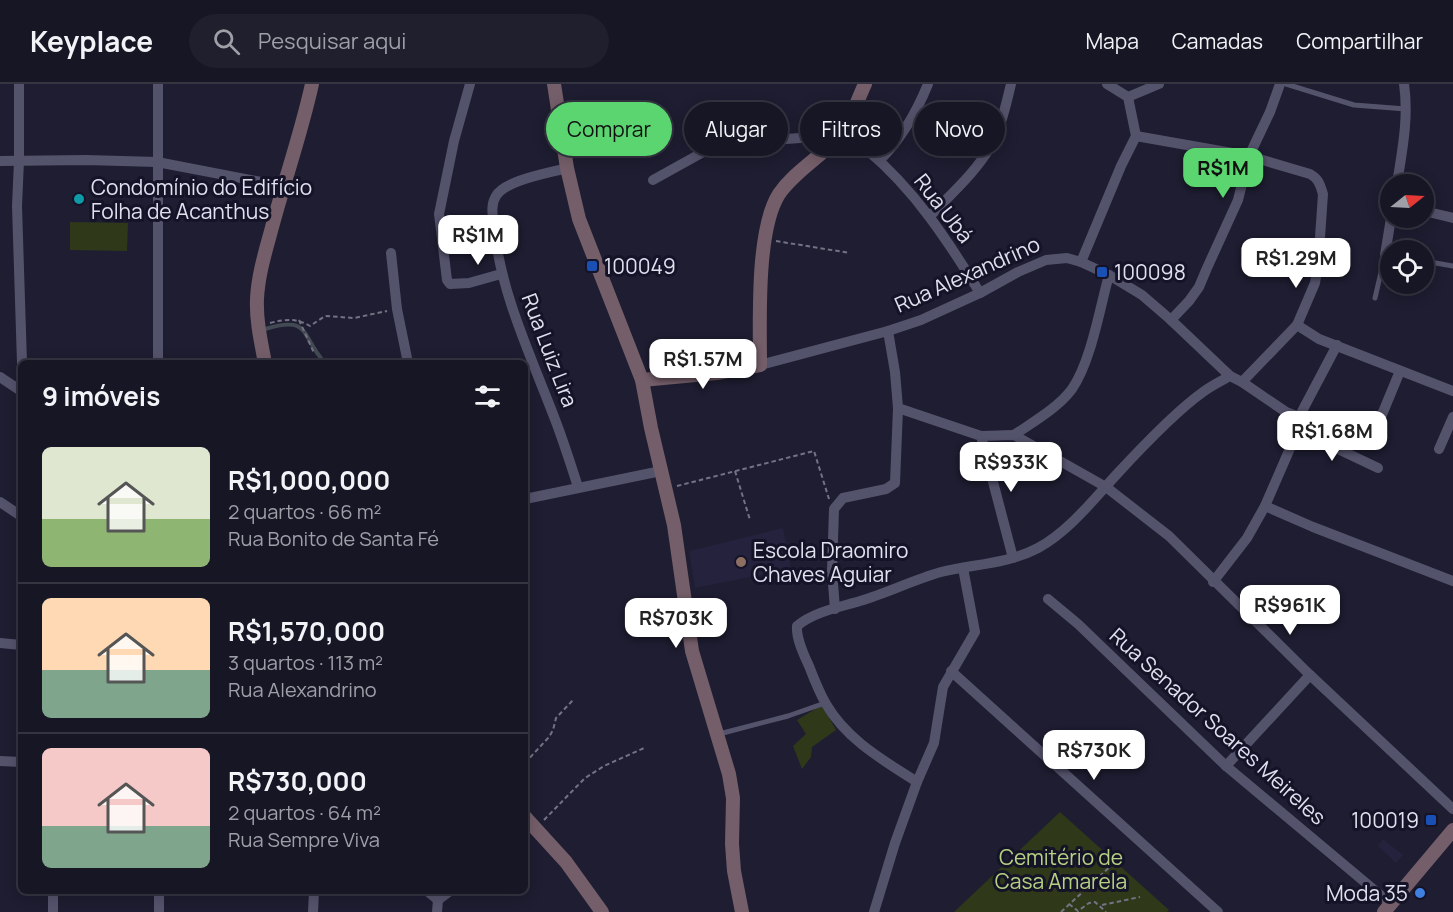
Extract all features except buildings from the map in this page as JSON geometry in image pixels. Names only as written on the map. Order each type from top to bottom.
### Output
[{"type":"street","points":[[20,84],[20,161],[17,206],[22,360]]},
{"type":"street","points":[[158,84],[158,360]]},
{"type":"street","points":[[265,360],[257,299],[262,264],[312,84]]},
{"type":"street","points":[[470,84],[454,141],[439,214],[447,279],[450,284],[460,285],[501,274]]},
{"type":"street","points":[[554,84],[567,168],[579,219],[642,380],[681,563],[692,651],[729,774],[733,798],[733,860],[742,912]]},
{"type":"street","points":[[857,102],[865,84]]},
{"type":"street","points":[[880,160],[902,132],[920,103],[928,84]]},
{"type":"street","points":[[930,216],[973,171],[987,151],[1002,120],[1011,84]]},
{"type":"street","points":[[1081,262],[1136,136],[1128,97],[1107,84]]},
{"type":"street","points":[[1128,97],[1159,84]]},
{"type":"street","points":[[1171,320],[1189,301],[1198,287],[1238,200],[1249,156],[1270,112],[1280,84]]},
{"type":"street","points":[[1399,174],[1406,128],[1404,84]]},
{"type":"street","points":[[1136,136],[1249,156],[1310,174],[1316,178],[1323,194],[1318,266],[1297,325],[1242,382]]},
{"type":"street","points":[[652,180],[716,145],[729,142],[800,138]]},
{"type":"street","points":[[760,365],[761,287],[765,239],[770,213],[779,195],[793,177],[817,156]]},
{"type":"street","name":"Rua Ubá","points":[[875,156],[930,216],[980,293]]},
{"type":"street","points":[[0,161],[157,162],[282,186]]},
{"type":"street","name":"Rua Luiz Lira","points":[[567,168],[508,185],[497,195],[493,202],[492,213],[496,254],[501,274],[526,346],[557,423],[578,487]]},
{"type":"street","points":[[1434,213],[1453,218]]},
{"type":"street","points":[[390,254],[396,309],[407,360]]},
{"type":"street","name":"Rua Alexandrino","points":[[642,380],[717,373],[760,365],[888,332],[921,320],[1046,260],[1067,258],[1109,275],[1142,295],[1230,376],[1286,412],[1299,417]]},
{"type":"street","points":[[1014,435],[1072,389],[1090,345],[1109,275]]},
{"type":"street","points":[[1297,325],[1319,339],[1453,391]]},
{"type":"street","points":[[835,609],[832,571],[833,512],[837,503],[843,498],[886,489],[895,483],[898,408],[888,332]]},
{"type":"street","points":[[1213,582],[1247,538],[1265,506],[1298,430],[1299,417],[1337,345]]},
{"type":"street","points":[[1381,417],[1400,371]]},
{"type":"street","points":[[917,782],[877,756],[842,726],[825,702],[797,633],[797,626],[835,609],[914,580],[1013,558],[1039,547],[1090,504],[1179,412],[1202,392],[1230,376]]},
{"type":"street","points":[[0,377],[18,389]]},
{"type":"street","points":[[898,408],[981,436],[1014,435],[1106,487],[1169,536],[1213,582],[1453,809]]},
{"type":"street","points":[[1439,449],[1453,417]]},
{"type":"street","points":[[1298,430],[1378,468]]},
{"type":"street","points":[[981,436],[1013,558]]},
{"type":"street","points":[[528,495],[661,471]]},
{"type":"street","points":[[0,502],[18,514]]},
{"type":"street","points":[[1265,506],[1453,581]]},
{"type":"street","points":[[874,912],[895,843],[934,743],[943,687],[975,632],[963,568]]},
{"type":"street","name":"Rua Senador Soares Meireles","points":[[1048,599],[1078,624],[1226,766],[1388,908]]},
{"type":"street","points":[[0,643],[18,645]]},
{"type":"street","points":[[951,671],[1218,912]]},
{"type":"street","points":[[1226,766],[1310,675]]},
{"type":"street","points":[[0,761],[18,762]]},
{"type":"street","points":[[529,824],[566,862],[602,912]]},
{"type":"street","points":[[1388,908],[1453,830]]},
{"type":"street","points":[[1436,851],[1453,849]]},
{"type":"street","points":[[53,894],[53,912]]},
{"type":"street","points":[[159,894],[159,912]]},
{"type":"street","points":[[313,912],[314,894]]},
{"type":"street","points":[[431,894],[438,900]]},
{"type":"street","points":[[437,912],[438,900],[446,894]]},
{"type":"lane","points":[[1286,84],[1354,105],[1406,109]]},
{"type":"lane","points":[[1434,263],[1453,266]]},
{"type":"lane","points":[[1376,298],[1380,284]]},
{"type":"lane","points":[[717,734],[788,716],[825,702]]},
{"type":"path","points":[[765,239],[850,253]]},
{"type":"path","points":[[259,326],[286,319],[299,320],[310,326],[325,316],[354,318],[396,309]]},
{"type":"path","points":[[299,320],[314,353]]},
{"type":"path","points":[[665,489],[814,451],[833,512]]},
{"type":"path","points":[[735,471],[750,520]]},
{"type":"path","points":[[528,760],[549,737],[556,718],[574,699]]},
{"type":"path","points":[[529,824],[585,778],[604,766],[644,748]]},
{"type":"path","points":[[1060,912],[1114,863]]},
{"type":"path","points":[[1100,906],[1140,897]]},
{"type":"path","points":[[1069,904],[1078,911],[1089,903],[1095,902],[1106,912]]},
{"type":"shaded area","name":"Escola Draomiro Chaves Aguiar","points":[[783,528],[791,569],[695,588],[689,551]]},
{"type":"shaded area","points":[[1383,839],[1403,855],[1396,863],[1378,846]]},
{"type":"green space","points":[[70,222],[128,223],[127,251],[70,250]]},
{"type":"green space","points":[[822,705],[836,730],[812,747],[811,757],[802,769],[793,746],[806,734],[797,720]]},
{"type":"green space","name":"Cemitério de Casa Amarela","points":[[1060,812],[1169,910],[1167,912],[954,912]]},
{"type":"waterway","points":[[265,329],[280,325],[298,326],[323,360]]},
{"type":"place","name":"Condomínio do Edifício Folha de Acanthus","points":[[79,199]]},
{"type":"place","name":"100049","points":[[592,266]]},
{"type":"place","name":"100098","points":[[1102,272]]},
{"type":"place","name":"Escola Draomiro Chaves Aguiar","points":[[741,562]]},
{"type":"place","name":"100019","points":[[1431,820]]},
{"type":"place","name":"Moda 35","points":[[1420,893]]}]
